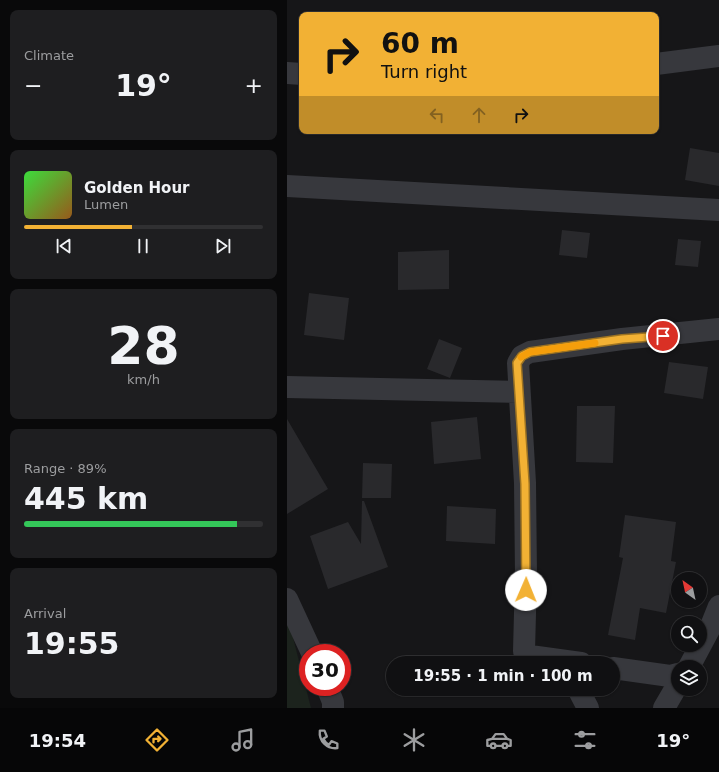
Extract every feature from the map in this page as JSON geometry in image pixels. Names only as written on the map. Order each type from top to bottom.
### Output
[{"type":"street","points":[[659,64],[719,56]]},
{"type":"street","points":[[287,73],[299,74]]},
{"type":"street","points":[[287,186],[719,210]]},
{"type":"street","points":[[530,656],[526,655],[524,651],[526,575],[525,491],[517,363],[522,356],[530,352],[622,339],[719,330]]},
{"type":"street","points":[[287,387],[518,392]]},
{"type":"street","points":[[287,599],[308,644]]},
{"type":"street","points":[[693,660],[711,626],[719,606]]},
{"type":"street","points":[[620,669],[671,676]]},
{"type":"street","points":[[331,696],[333,708]]},
{"type":"street","points":[[581,696],[588,708]]},
{"type":"street","points":[[664,708],[671,696]]},
{"type":"shaded area","points":[[287,616],[299,661],[299,696],[308,696],[311,708],[287,708]]},
{"type":"building","points":[[690,148],[719,153],[719,186],[685,180]]},
{"type":"building","points":[[562,230],[590,233],[587,258],[559,255]]},
{"type":"building","points":[[678,239],[701,241],[698,267],[675,265]]},
{"type":"building","points":[[449,250],[449,289],[398,290],[398,252]]},
{"type":"building","points":[[309,293],[349,298],[344,340],[304,335]]},
{"type":"building","points":[[439,339],[462,348],[450,378],[427,369]]},
{"type":"building","points":[[669,362],[708,367],[703,399],[664,393]]},
{"type":"building","points":[[577,406],[615,406],[613,463],[576,462]]},
{"type":"building","points":[[477,417],[481,459],[434,464],[431,422]]},
{"type":"building","points":[[287,419],[328,489],[287,514]]},
{"type":"building","points":[[363,463],[392,464],[391,498],[362,498]]},
{"type":"building","points":[[362,501],[364,501],[388,567],[328,589],[310,536],[348,522],[361,544]]},
{"type":"building","points":[[447,506],[496,509],[495,544],[446,541]]},
{"type":"building","points":[[625,515],[676,522],[671,561],[676,562],[674,572],[671,572],[671,588],[666,613],[640,608],[635,640],[608,635],[623,558],[619,557]]},
{"type":"slow traffic","points":[[521,357],[530,352],[595,343]]},
{"type":"route","points":[[526,590],[525,484],[517,363],[522,356],[530,352],[622,339],[663,336]]}]
